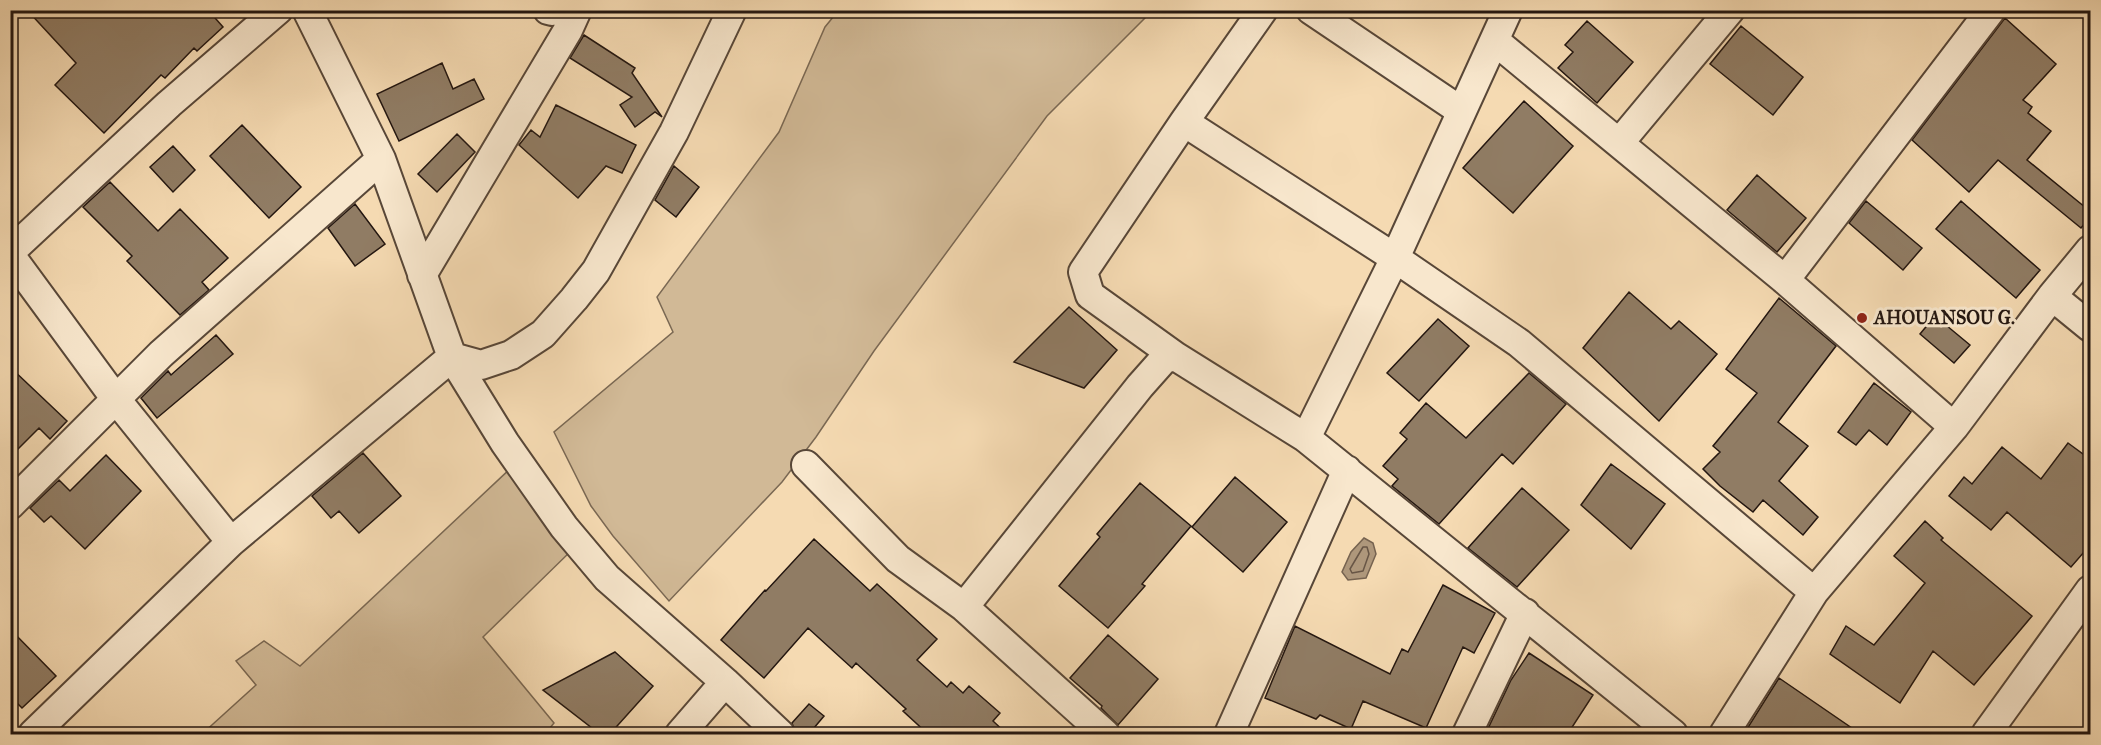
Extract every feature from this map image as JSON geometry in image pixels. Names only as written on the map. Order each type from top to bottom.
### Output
[{"type":"street","points":[[231,542],[115,398],[10,253],[169,104],[278,10]]},
{"type":"street","points":[[307,10],[381,159],[452,357],[505,443],[564,527],[607,578],[725,682],[780,735]]},
{"type":"street","points":[[452,357],[481,365],[511,356],[543,334],[574,299],[596,271],[674,132],[732,10]]},
{"type":"street","points":[[1263,10],[1083,272],[1090,295],[1175,356],[1306,438],[1673,735]]},
{"type":"street","points":[[1311,10],[1461,111]]},
{"type":"street","points":[[1306,438],[1395,258],[1508,10]]},
{"type":"street","points":[[1620,142],[1730,10]]},
{"type":"street","points":[[1785,280],[1991,10]]},
{"type":"street","points":[[422,275],[559,15]]},
{"type":"street","points":[[1495,41],[1785,280],[1954,427]]},
{"type":"street","points":[[1184,122],[1395,258],[1519,343],[1814,592]]},
{"type":"street","points":[[10,505],[115,398],[185,332],[381,159]]},
{"type":"street","points":[[1724,735],[1814,592],[1954,427],[2052,296],[2091,250]]},
{"type":"street","points":[[2052,296],[2091,327]]},
{"type":"street","points":[[964,607],[1140,386],[1164,359],[1175,356]]},
{"type":"street","points":[[33,735],[231,542],[452,357]]},
{"type":"street","points":[[806,465],[898,559],[964,607],[1105,735]]},
{"type":"street","points":[[1229,735],[1347,470]]},
{"type":"street","points":[[1986,735],[2091,590]]},
{"type":"street","points":[[1467,735],[1525,613]]},
{"type":"street","points":[[680,735],[725,682]]},
{"type":"shaded area","points":[[838,11],[1152,11],[1047,116],[874,351],[816,437],[782,482],[669,601],[613,536],[591,506],[554,432],[673,332],[657,297],[779,132],[825,27]]},
{"type":"shaded area","points":[[512,467],[573,549],[483,637],[554,723],[545,734],[202,734],[256,685],[236,661],[264,641],[300,666]]},
{"type":"water","points":[[1364,538],[1373,543],[1376,554],[1366,578],[1348,580],[1342,572],[1351,552]]},
{"type":"building","points":[[27,10],[208,10],[223,27],[197,51],[194,48],[165,78],[161,75],[104,133],[55,85],[76,63]]},
{"type":"building","points":[[2005,18],[2056,64],[2023,100],[2032,107],[2028,113],[2051,131],[2027,160],[2091,212],[2091,216],[2081,228],[1998,160],[1969,192],[1912,140]]},
{"type":"building","points":[[1587,21],[1633,62],[1597,103],[1558,68],[1573,52],[1565,45]]},
{"type":"building","points":[[1741,26],[1803,77],[1773,115],[1710,64]]},
{"type":"building","points":[[584,35],[635,68],[632,73],[662,117],[655,112],[635,127],[620,105],[632,97],[570,58]]},
{"type":"building","points":[[442,63],[453,89],[474,79],[484,99],[399,141],[377,94]]},
{"type":"building","points":[[1524,101],[1573,146],[1513,213],[1463,168]]},
{"type":"building","points":[[556,105],[636,145],[622,173],[606,166],[578,198],[519,145],[531,130],[540,137]]},
{"type":"building","points":[[242,125],[301,187],[269,218],[210,156]]},
{"type":"building","points":[[457,134],[475,152],[437,192],[418,174]]},
{"type":"building","points":[[173,146],[195,170],[173,192],[150,167]]},
{"type":"building","points":[[674,166],[699,187],[676,217],[655,200]]},
{"type":"building","points":[[1757,175],[1806,218],[1777,252],[1727,210]]},
{"type":"building","points":[[110,182],[158,231],[180,209],[228,258],[202,282],[209,290],[180,315],[127,261],[132,256],[83,207]]},
{"type":"building","points":[[1866,201],[1922,248],[1903,270],[1849,223]]},
{"type":"building","points":[[1961,201],[2040,270],[2016,298],[1936,229]]},
{"type":"building","points":[[355,204],[385,244],[355,266],[328,228]]},
{"type":"building","points":[[1629,292],[1671,329],[1679,321],[1717,354],[1659,421],[1583,348]]},
{"type":"building","points":[[1779,298],[1836,346],[1778,422],[1808,446],[1779,481],[1818,517],[1803,535],[1763,500],[1753,512],[1720,486],[1703,469],[1720,452],[1713,446],[1757,393],[1726,369]]},
{"type":"building","points":[[1069,307],[1117,350],[1084,388],[1014,362]]},
{"type":"building","points":[[1935,316],[1970,345],[1954,363],[1920,334]]},
{"type":"building","points":[[1438,319],[1469,346],[1419,401],[1387,373]]},
{"type":"building","points":[[216,335],[233,354],[157,418],[141,398],[168,371],[171,375]]},
{"type":"building","points":[[10,367],[67,421],[50,439],[39,428],[10,457]]},
{"type":"building","points":[[1529,373],[1566,404],[1513,464],[1502,454],[1439,524],[1392,486],[1398,479],[1383,466],[1407,439],[1400,433],[1426,403],[1466,438]]},
{"type":"building","points":[[1874,383],[1911,412],[1887,445],[1869,430],[1856,445],[1838,432]]},
{"type":"building","points":[[2068,443],[2091,460],[2091,544],[2071,567],[2007,512],[1991,530],[1949,496],[1964,477],[1972,484],[2002,447],[2041,479]]},
{"type":"building","points":[[363,453],[401,496],[359,533],[339,511],[331,518],[312,496]]},
{"type":"building","points":[[106,455],[141,491],[85,549],[51,516],[44,522],[30,508],[59,480],[70,491]]},
{"type":"building","points":[[1611,464],[1665,504],[1631,549],[1581,505]]},
{"type":"building","points":[[1235,477],[1287,522],[1243,572],[1192,527]]},
{"type":"building","points":[[1140,483],[1191,526],[1142,584],[1145,586],[1108,628],[1059,586],[1100,537],[1097,534]]},
{"type":"building","points":[[1522,488],[1569,530],[1517,587],[1468,548]]},
{"type":"building","points":[[1925,521],[1943,538],[1941,540],[2032,616],[1974,685],[1933,651],[1900,703],[1830,654],[1846,626],[1874,645],[1925,583],[1894,556]]},
{"type":"building","points":[[814,539],[870,591],[877,584],[937,639],[917,660],[947,687],[951,682],[963,693],[969,686],[1000,713],[993,721],[1008,735],[929,735],[903,711],[906,709],[856,663],[852,668],[808,628],[764,678],[721,640]]},
{"type":"building","points":[[1443,585],[1495,613],[1474,653],[1463,647],[1426,728],[1363,701],[1351,729],[1320,715],[1316,719],[1265,698],[1295,626],[1390,674],[1402,649],[1408,652]]},
{"type":"building","points":[[10,629],[56,676],[22,708],[10,696]]},
{"type":"building","points":[[1108,635],[1158,679],[1118,725],[1101,708],[1102,706],[1070,678]]},
{"type":"building","points":[[615,652],[653,686],[609,735],[601,735],[543,690]]},
{"type":"building","points":[[1529,653],[1593,695],[1567,735],[1485,735],[1511,680]]},
{"type":"building","points":[[1779,678],[1862,735],[1749,735],[1745,732]]},
{"type":"building","points":[[809,704],[824,716],[808,735],[796,735],[792,723]]},
{"type":"place","name":"AHOUANSOU G.","points":[[1862,318]]}]
